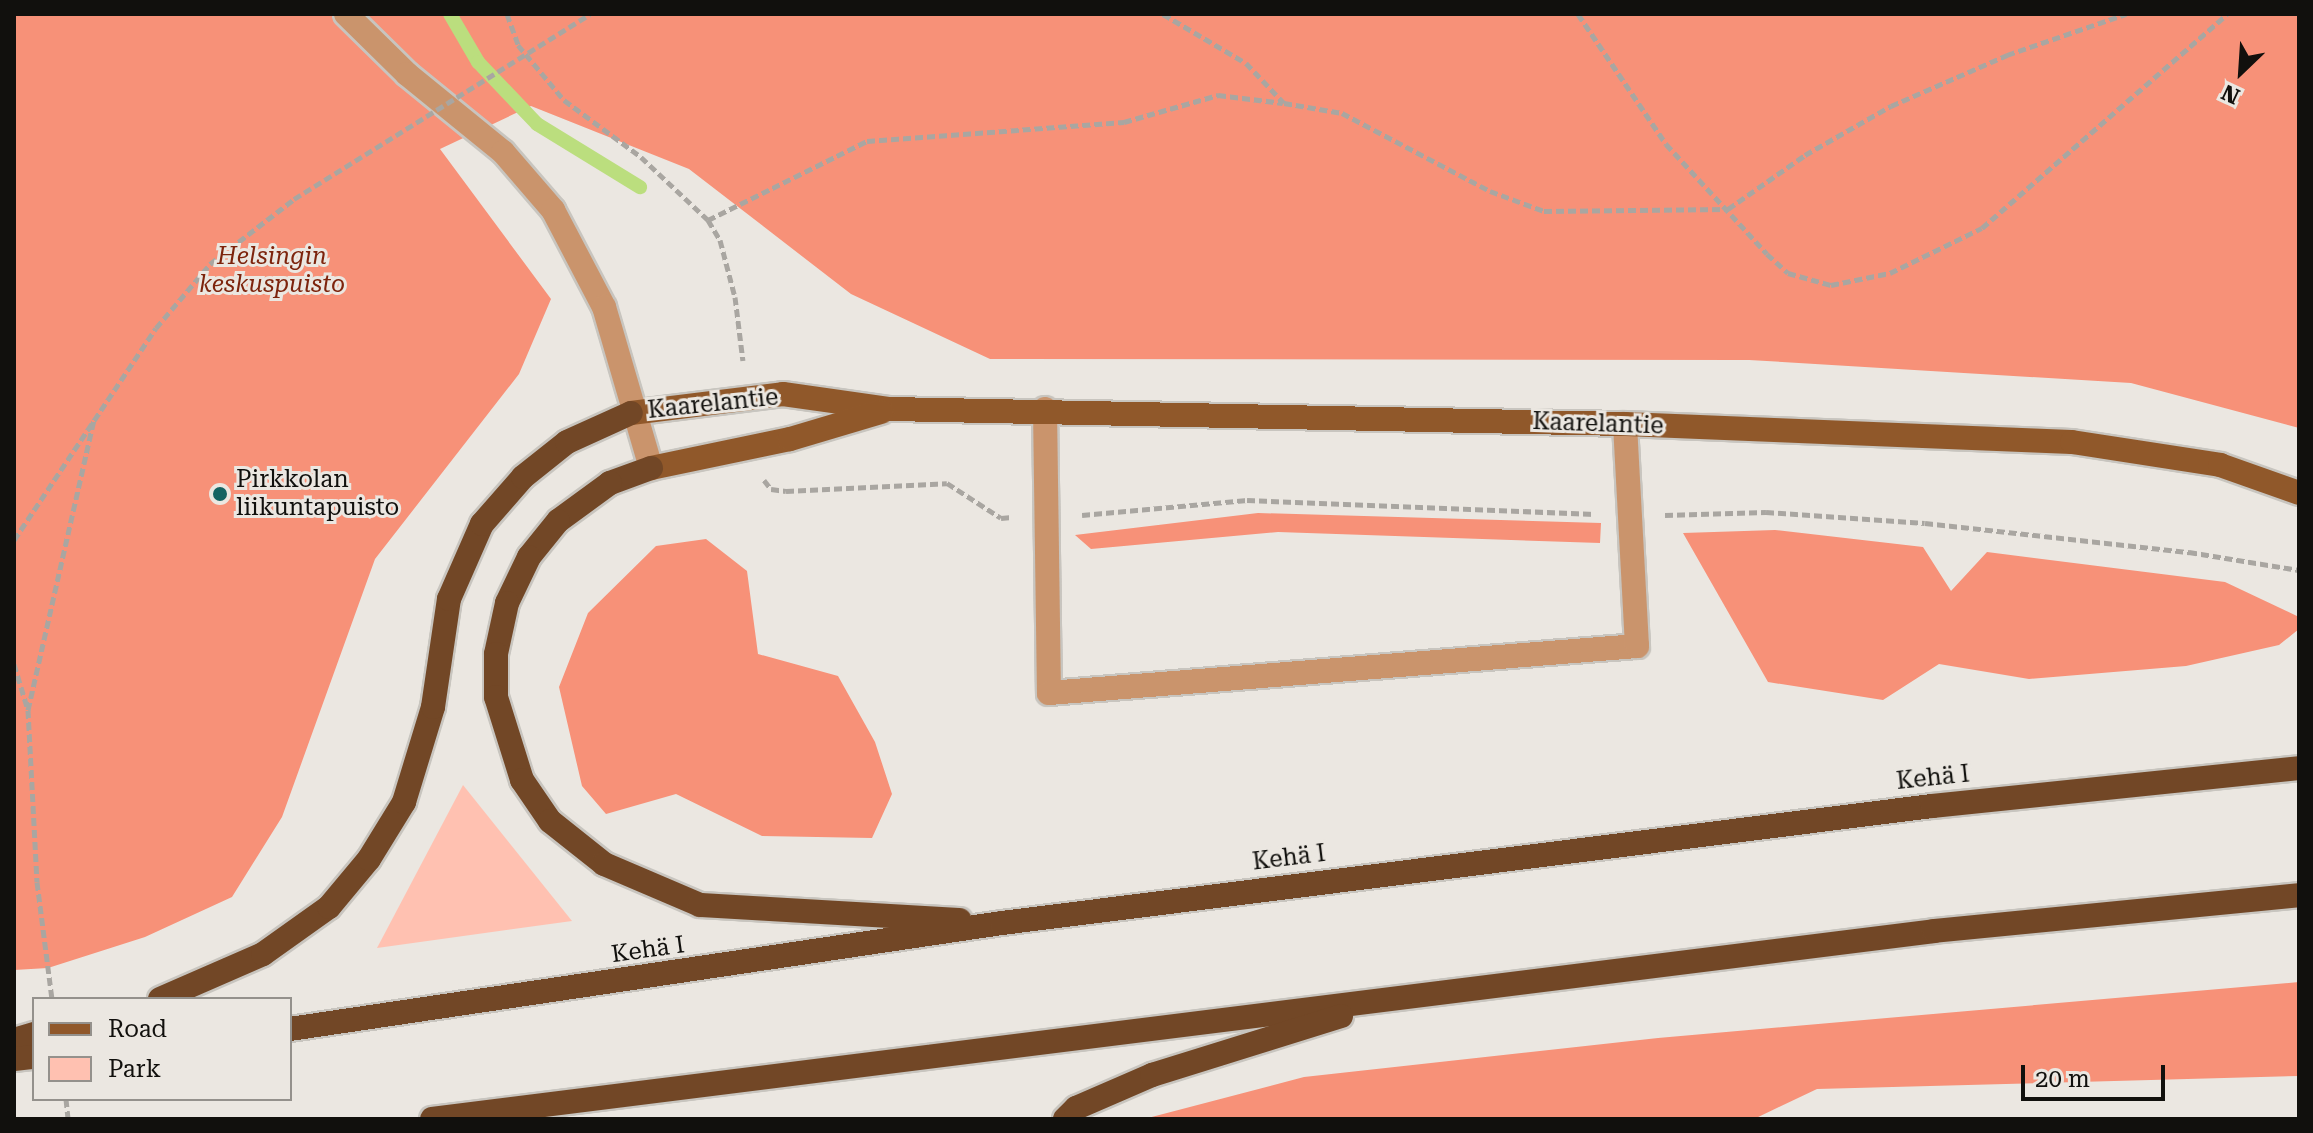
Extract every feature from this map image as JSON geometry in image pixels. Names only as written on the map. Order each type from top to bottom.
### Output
[{"type":"highway","points":[[165,997],[263,954],[329,907],[369,859],[408,790],[433,707],[449,599],[482,524],[523,477],[567,442],[631,413]]},
{"type":"highway","points":[[651,468],[610,483],[558,521],[529,557],[507,603],[496,654],[496,697],[522,780],[550,821],[604,864],[648,888],[700,905],[1002,923]]},
{"type":"highway","name":"Kehä I","points":[[292,1029],[1002,923],[1932,806],[2299,768]]},
{"type":"highway","points":[[432,1119],[1934,931],[2299,895]]},
{"type":"highway","points":[[1065,1119],[1076,1108],[1152,1075],[1405,997]]},
{"type":"main road","name":"Kaarelantie","points":[[631,413],[747,395],[783,394],[890,409],[1045,409],[1625,424],[2072,442],[2220,465],[2299,493]]},
{"type":"main road","name":"Kaarelantie","points":[[651,468],[755,446],[890,409]]},
{"type":"street","points":[[346,14],[407,74],[503,152],[553,210],[604,307],[631,413],[651,468]]},
{"type":"street","points":[[1045,409],[1049,693],[1637,646],[1625,424]]},
{"type":"path","points":[[507,14],[518,45],[564,100],[641,157],[708,220],[720,240],[735,297],[747,395]]},
{"type":"path","points":[[14,540],[95,414],[156,328],[210,264],[294,199],[590,14]]},
{"type":"path","points":[[1163,14],[1246,63],[1284,103]]},
{"type":"path","points":[[1578,14],[1666,144],[1788,273],[1831,285],[1890,273],[1982,228],[2227,14]]},
{"type":"path","points":[[708,220],[867,141],[1124,122],[1218,95],[1342,113],[1490,191],[1544,211],[1728,209],[1805,155],[1891,106],[2007,55],[2126,14]]},
{"type":"path","points":[[28,710],[95,414]]},
{"type":"path","points":[[755,446],[759,475],[771,489],[947,483],[1001,518],[1048,517],[1247,500],[1629,516],[1766,512],[1925,523],[2189,552],[2299,570]]},
{"type":"path","points":[[14,664],[28,710],[37,882],[52,997]]},
{"type":"green space","name":"Pirkkolan liikuntapuisto","points":[[14,14],[2299,14],[2299,428],[2131,383],[1749,360],[990,359],[851,294],[689,169],[531,106],[440,149],[551,299],[519,374],[375,559],[282,817],[232,897],[145,937],[48,968],[14,970]]},
{"type":"green space","points":[[1258,513],[1601,523],[1600,543],[1278,532],[1091,549],[1075,535]]},
{"type":"green space","points":[[1775,530],[1923,547],[1951,591],[1987,552],[2225,582],[2299,617],[2299,629],[2279,645],[2186,666],[2029,679],[1939,664],[1883,700],[1768,682],[1683,533]]},
{"type":"green space","points":[[706,539],[747,571],[758,654],[838,676],[875,742],[892,794],[872,838],[762,836],[676,794],[606,814],[582,786],[559,687],[588,613],[656,546]]},
{"type":"green space","points":[[463,785],[572,921],[377,948]]},
{"type":"green space","points":[[2299,982],[2299,1076],[1817,1089],[1754,1119],[1144,1119],[1304,1077],[1658,1038]]},
{"type":"waterway","points":[[450,14],[478,62],[537,124],[640,187]]},
{"type":"place","name":"Pirkkolan liikuntapuisto","points":[[220,494]]},
{"type":"park label","name":"Helsingin keskuspuisto","points":[[272,271]]}]
